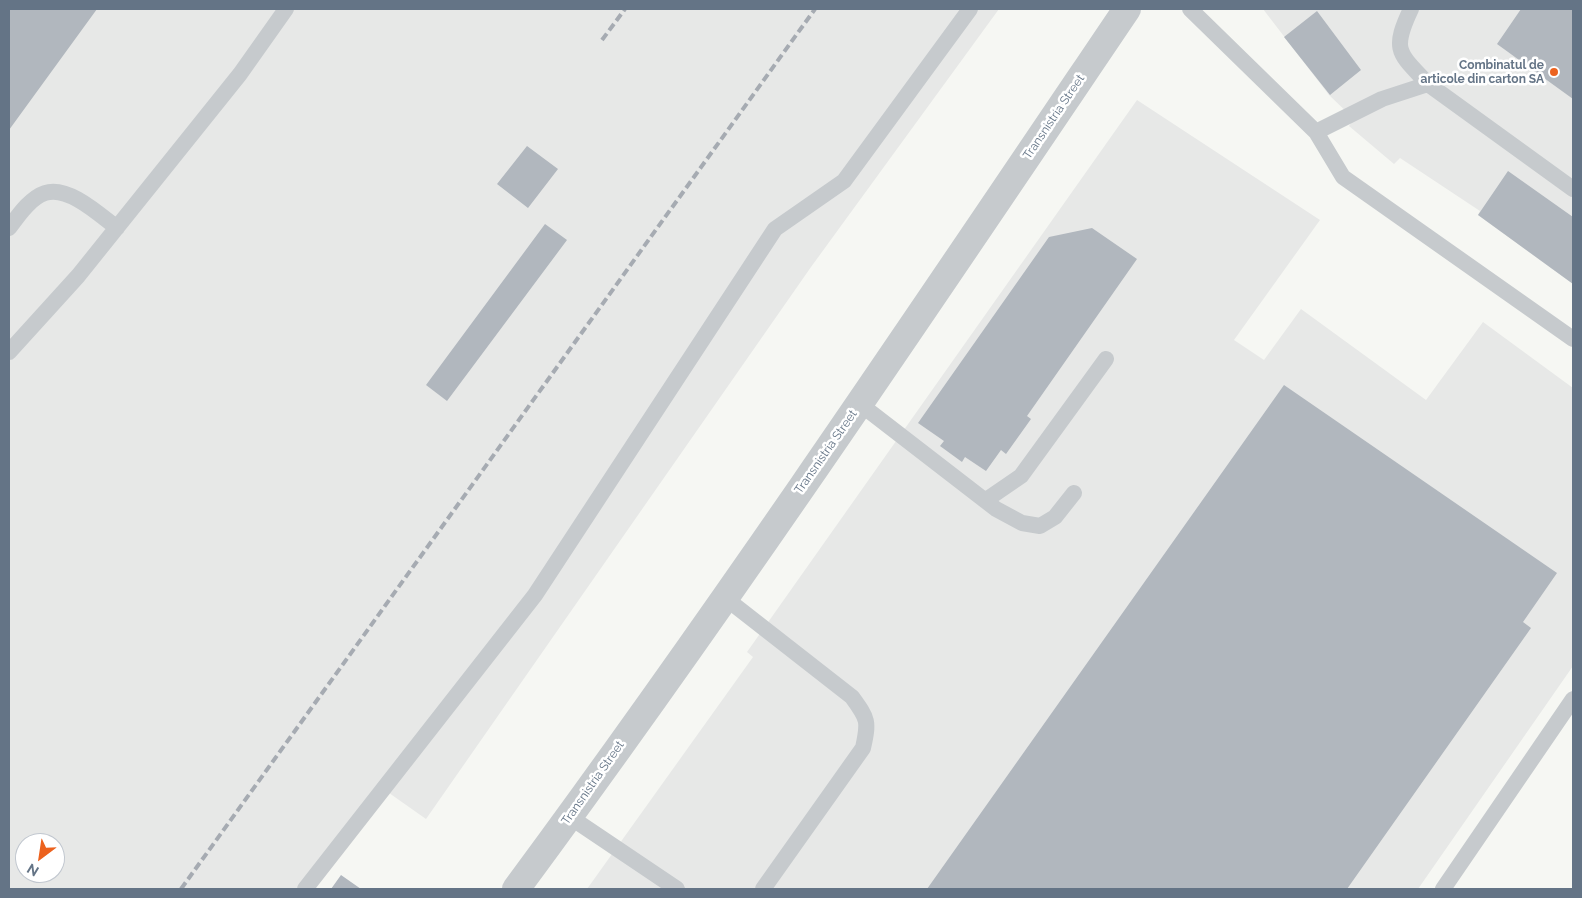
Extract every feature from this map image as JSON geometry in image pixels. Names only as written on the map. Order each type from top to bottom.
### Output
[{"type":"street","name":"Transnistria Street","points":[[516,889],[570,817],[860,404],[1127,9]]},
{"type":"lane","points":[[9,352],[78,276],[117,228],[240,74],[286,9]]},
{"type":"lane","points":[[306,889],[535,595],[775,228],[844,181],[970,9]]},
{"type":"lane","points":[[1190,9],[1316,132],[1343,178],[1573,339]]},
{"type":"lane","points":[[1411,9],[1404,24],[1400,42],[1401,54],[1428,84],[1573,189]]},
{"type":"lane","points":[[1316,132],[1382,99],[1428,84]]},
{"type":"lane","points":[[9,228],[26,206],[46,192],[63,192],[78,199],[117,228]]},
{"type":"lane","points":[[986,500],[1021,476],[1106,359]]},
{"type":"lane","points":[[860,404],[986,500],[1022,523],[1040,526],[1055,517],[1074,493]]},
{"type":"lane","points":[[724,597],[852,697],[863,712],[868,725],[863,748],[763,889]]},
{"type":"lane","points":[[1442,889],[1573,699]]},
{"type":"lane","points":[[570,817],[677,889]]},
{"type":"shaded area","points":[[9,9],[999,9],[811,267],[426,819],[382,788],[298,889],[9,889]]},
{"type":"shaded area","points":[[1263,9],[1573,9],[1573,284],[1478,215],[1480,211],[1400,158],[1394,164],[1349,126],[1354,119],[1329,95]]},
{"type":"shaded area","points":[[1137,100],[1320,220],[1234,340],[1264,360],[1301,309],[1426,400],[1483,322],[1573,388],[1573,666],[1418,889],[587,889],[753,657],[747,652]]},
{"type":"building","points":[[9,9],[97,9],[9,130]]},
{"type":"building","name":"Combinatul de articole din carton SA","points":[[1521,9],[1573,9],[1573,99],[1497,44]]},
{"type":"building","points":[[1317,11],[1361,70],[1330,95],[1284,37]]},
{"type":"building","points":[[527,146],[558,169],[528,208],[497,184]]},
{"type":"building","points":[[1508,171],[1573,217],[1573,284],[1478,215]]},
{"type":"building","points":[[545,224],[567,240],[447,401],[426,385]]},
{"type":"building","points":[[1092,228],[1137,259],[1027,416],[1031,419],[1006,454],[1001,450],[986,471],[965,457],[962,462],[940,446],[944,441],[918,423],[1049,237]]},
{"type":"building","points":[[1284,385],[1557,573],[1523,622],[1531,628],[1347,889],[927,889]]},
{"type":"building","points":[[341,875],[361,889],[331,889]]},
{"type":"railway","points":[[602,40],[625,9]]},
{"type":"railway","points":[[181,889],[815,9]]},
{"type":"place","name":"Combinatul de articole din carton SA","points":[[1554,72]]}]
